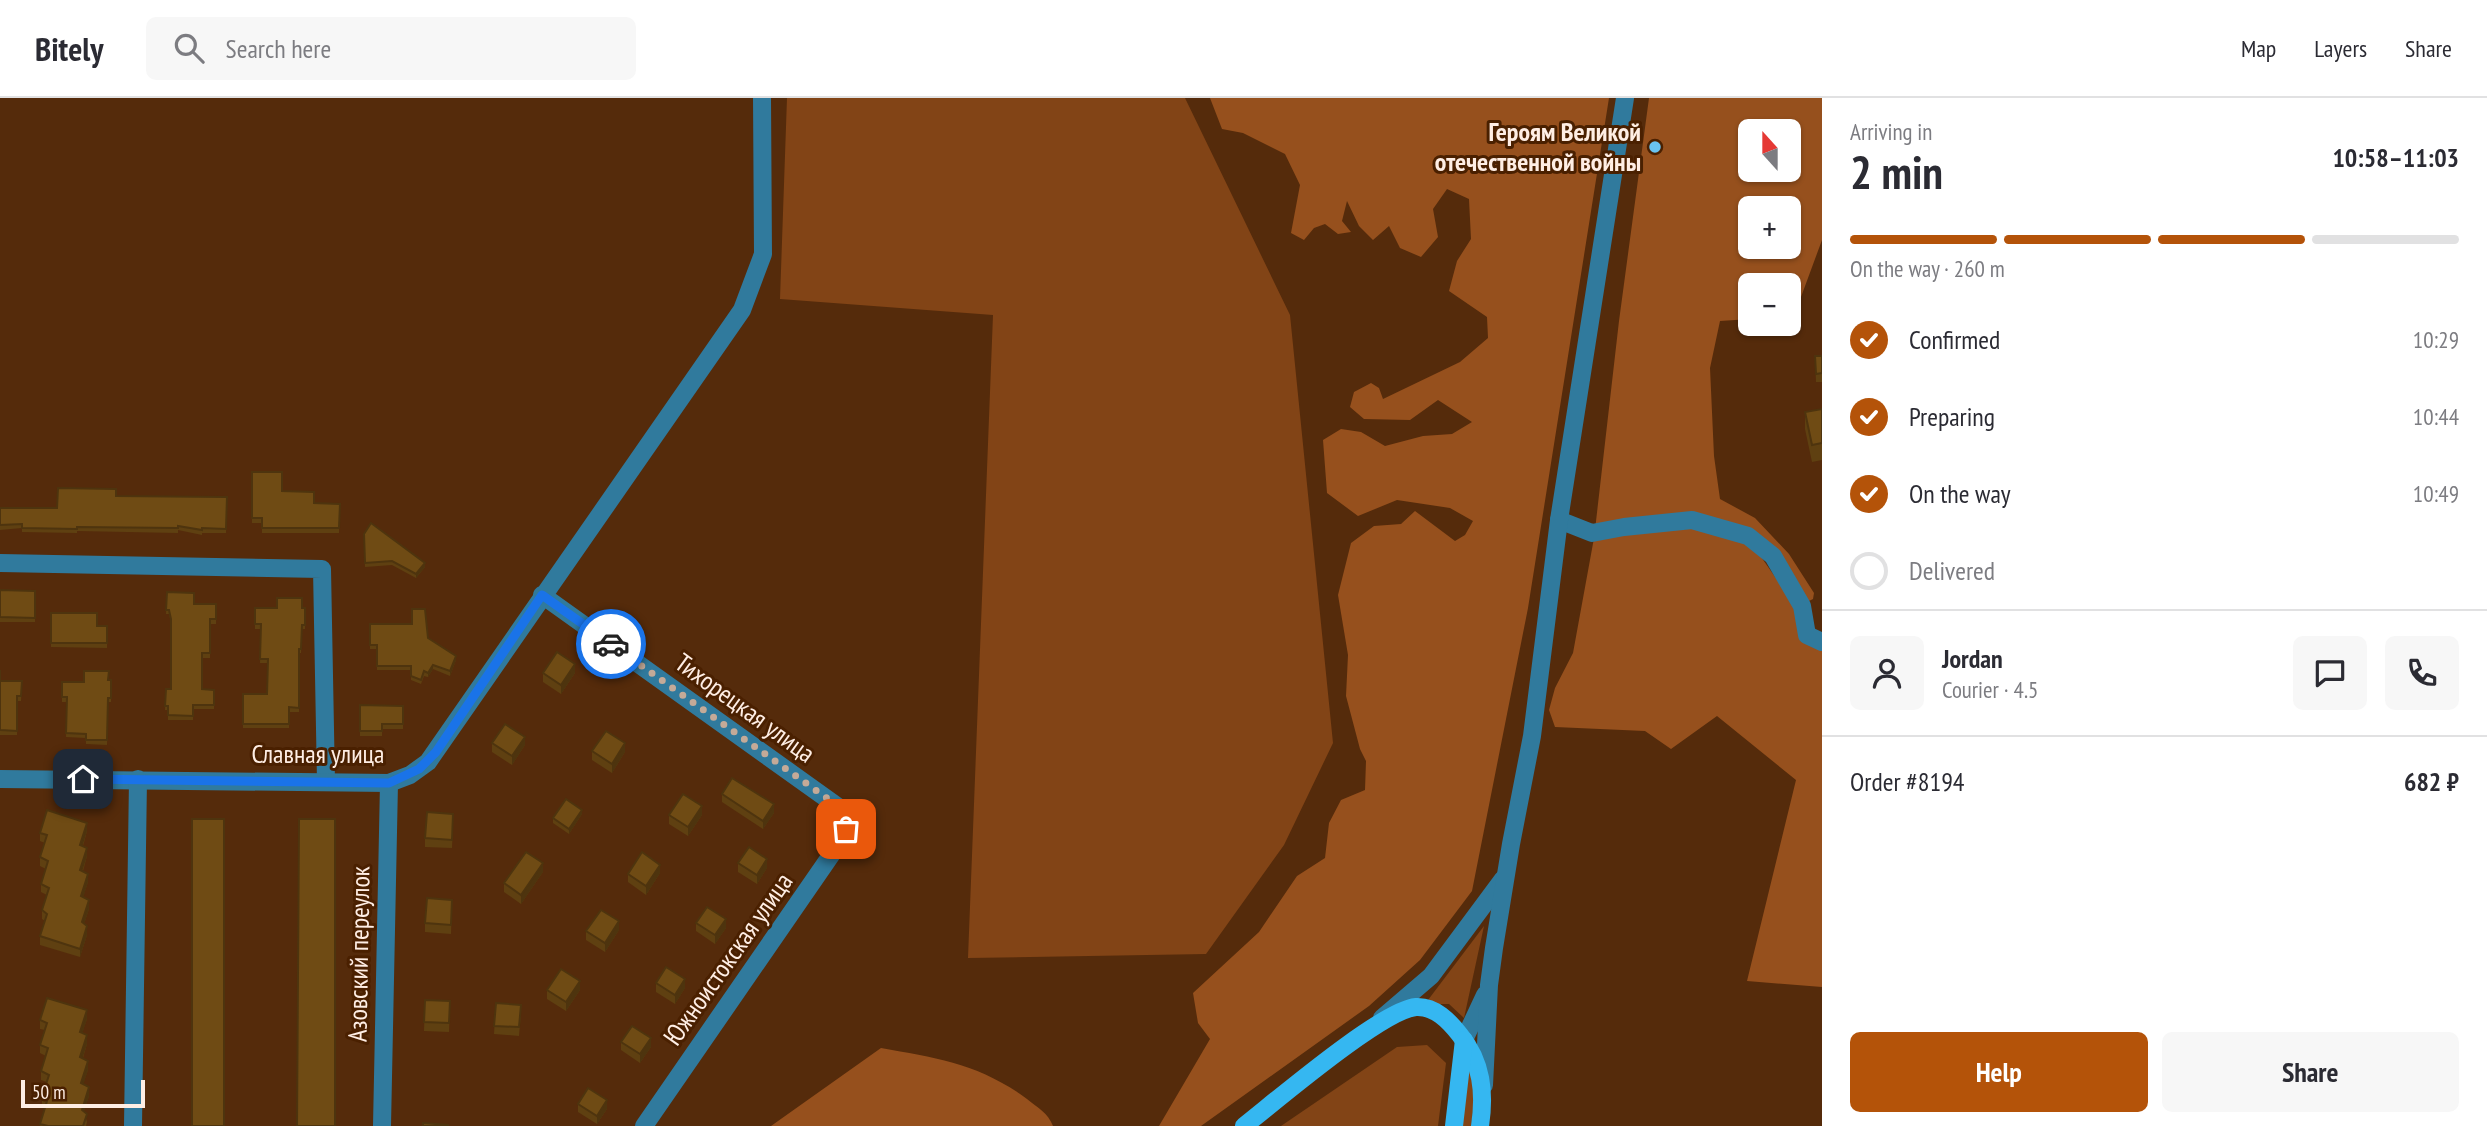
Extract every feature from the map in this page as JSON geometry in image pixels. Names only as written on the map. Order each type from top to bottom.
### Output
[{"type":"main road","points":[[1244,1126],[1369,1029],[1416,1007],[1431,1009],[1442,1015],[1464,1040],[1478,1064],[1483,1090],[1480,1126]]},
{"type":"main road","points":[[1454,1126],[1464,1040]]},
{"type":"street","name":"Славная улица","points":[[0,779],[389,783],[419,769],[436,752],[542,595],[742,310],[763,254],[762,98]]},
{"type":"street","points":[[1483,1090],[1489,985],[1505,876],[1532,736],[1559,520],[1625,98]]},
{"type":"street","points":[[1559,520],[1592,533],[1692,520],[1748,536],[1773,556],[1802,606],[1807,635],[1822,642]]},
{"type":"street","points":[[0,563],[322,569],[326,782]]},
{"type":"street","name":"Тихорецкая улица","points":[[542,595],[838,806],[845,819]]},
{"type":"street","points":[[133,1126],[138,779]]},
{"type":"street","name":"Азовский переулок","points":[[382,1126],[389,783]]},
{"type":"street","name":"Южноистокская улица","points":[[645,1126],[845,835],[845,819]]},
{"type":"street","points":[[1369,1029],[1431,976],[1505,876]]},
{"type":"street","points":[[1464,1040],[1489,985]]},
{"type":"shaded area","points":[[787,98],[1185,98],[1290,315],[1333,743],[1284,845],[1206,954],[968,958],[993,315],[780,299]]},
{"type":"shaded area","points":[[1210,98],[1609,98],[1528,608],[1472,891],[1420,960],[1369,1006],[1201,1126],[1159,1126],[1210,1039],[1198,1023],[1193,993],[1259,932],[1297,876],[1325,858],[1329,823],[1341,800],[1365,790],[1366,761],[1360,749],[1346,696],[1348,655],[1338,595],[1351,543],[1374,526],[1401,524],[1415,511],[1455,541],[1465,535],[1473,521],[1450,508],[1397,500],[1358,516],[1327,493],[1323,440],[1341,429],[1361,432],[1385,446],[1423,436],[1452,434],[1472,422],[1438,400],[1410,420],[1364,419],[1350,407],[1354,392],[1371,383],[1379,388],[1383,399],[1460,362],[1488,338],[1487,317],[1449,291],[1457,261],[1471,239],[1469,199],[1447,189],[1433,209],[1438,237],[1421,257],[1400,248],[1389,226],[1373,240],[1359,226],[1347,201],[1342,221],[1351,232],[1338,234],[1325,224],[1314,228],[1304,240],[1291,233],[1300,185],[1285,154],[1243,133],[1222,129]]},
{"type":"shaded area","points":[[1649,98],[1822,98],[1822,240],[1801,297],[1801,273],[1738,273],[1738,320],[1720,321],[1710,368],[1714,456],[1720,499],[1755,518],[1789,554],[1814,593],[1813,599],[1805,603],[1776,552],[1695,517],[1595,530],[1619,321]]},
{"type":"shaded area","points":[[1694,526],[1750,541],[1822,644],[1822,987],[1747,981],[1796,780],[1717,716],[1671,749],[1645,731],[1555,727],[1549,710],[1555,688],[1573,653],[1594,538]]},
{"type":"shaded area","points":[[1484,926],[1464,1018],[1449,1004],[1425,1004]]},
{"type":"shaded area","points":[[1427,1045],[1446,1063],[1438,1126],[1281,1126],[1397,1047]]},
{"type":"shaded area","points":[[881,1048],[939,1059],[975,1070],[1010,1087],[1027,1099],[1039,1108],[1053,1126],[771,1126]]},
{"type":"shaded area","points":[[1469,1070],[1477,1083],[1471,1126],[1462,1126]]},
{"type":"building","points":[[1815,356],[1822,356],[1822,373],[1816,374]]},
{"type":"building","points":[[1822,409],[1822,443],[1812,445],[1805,412]]},
{"type":"building","points":[[252,472],[282,472],[282,491],[314,492],[314,503],[340,504],[339,528],[262,528],[262,518],[252,518]]},
{"type":"building","points":[[58,488],[116,489],[116,496],[227,497],[226,529],[202,530],[178,526],[77,529],[22,528],[22,524],[0,525],[0,508],[57,508]]},
{"type":"building","points":[[371,523],[425,563],[416,574],[392,561],[365,563],[364,534]]},
{"type":"building","points":[[0,590],[35,591],[35,618],[0,617]]},
{"type":"building","points":[[167,592],[194,593],[194,604],[216,604],[216,619],[210,619],[210,653],[202,653],[202,689],[214,690],[214,705],[193,705],[193,716],[168,715],[168,706],[165,706],[166,689],[171,689],[171,619],[169,610],[166,610]]},
{"type":"building","points":[[277,598],[302,598],[302,608],[305,608],[305,625],[302,625],[299,649],[299,708],[289,707],[289,724],[243,724],[243,694],[267,694],[268,659],[260,659],[261,624],[255,624],[255,608],[277,608]]},
{"type":"building","points":[[412,609],[425,609],[428,638],[456,656],[450,671],[433,665],[428,673],[424,671],[421,680],[411,676],[411,666],[377,666],[377,645],[370,645],[370,624],[412,624]]},
{"type":"building","points":[[51,613],[97,613],[97,626],[107,626],[107,643],[51,643]]},
{"type":"building","points":[[557,652],[575,664],[561,685],[543,673]]},
{"type":"building","points":[[84,671],[109,671],[111,698],[108,698],[107,740],[86,740],[86,734],[66,733],[67,697],[62,697],[62,682],[84,682]]},
{"type":"building","points":[[0,681],[22,681],[21,696],[17,696],[17,731],[0,730]]},
{"type":"building","points":[[360,705],[403,706],[403,724],[382,724],[382,731],[360,731]]},
{"type":"building","points":[[505,724],[525,737],[512,756],[492,743]]},
{"type":"building","points":[[606,731],[625,743],[612,764],[592,751]]},
{"type":"building","points":[[732,778],[774,804],[763,821],[722,794]]},
{"type":"building","points":[[683,794],[702,806],[688,827],[669,815]]},
{"type":"building","points":[[566,799],[582,810],[569,829],[553,818]]},
{"type":"building","points":[[47,810],[87,823],[80,845],[87,848],[80,870],[88,874],[81,896],[89,900],[82,922],[87,926],[80,949],[40,936],[47,914],[42,910],[49,888],[41,884],[48,861],[40,857],[47,835],[40,833]]},
{"type":"building","points":[[427,812],[453,814],[452,840],[425,838]]},
{"type":"building","points":[[192,819],[224,819],[224,1126],[192,1126]]},
{"type":"building","points":[[299,819],[335,819],[335,1126],[297,1126]]},
{"type":"building","points":[[749,847],[767,859],[757,875],[738,863]]},
{"type":"building","points":[[526,852],[543,863],[521,895],[504,883]]},
{"type":"building","points":[[642,852],[660,865],[646,886],[628,874]]},
{"type":"building","points":[[427,898],[452,900],[451,925],[425,923]]},
{"type":"building","points":[[707,907],[726,919],[715,935],[696,923]]},
{"type":"building","points":[[601,910],[619,921],[605,943],[586,931]]},
{"type":"building","points":[[666,967],[685,979],[675,995],[656,983]]},
{"type":"building","points":[[561,969],[580,981],[566,1002],[547,990]]},
{"type":"building","points":[[47,998],[87,1010],[80,1032],[87,1035],[80,1057],[88,1061],[81,1083],[89,1087],[82,1110],[87,1114],[83,1126],[40,1124],[47,1101],[42,1097],[49,1075],[41,1071],[48,1048],[40,1045],[47,1023],[40,1020]]},
{"type":"building","points":[[425,1000],[450,1001],[449,1023],[424,1022]]},
{"type":"building","points":[[496,1003],[521,1005],[519,1027],[494,1026]]},
{"type":"building","points":[[632,1026],[651,1038],[640,1054],[621,1042]]},
{"type":"building","points":[[588,1088],[607,1100],[597,1116],[578,1104]]},
{"type":"building","points":[[423,1123],[448,1125],[448,1126],[423,1126]]},
{"type":"way so far","points":[[611,644],[838,806],[845,819],[846,829]]},
{"type":"place","name":"Героям Великой отечественной войны","points":[[1655,147]]},
{"type":"route","points":[[83,779],[389,783],[410,775],[428,762],[542,595],[611,644]]}]
